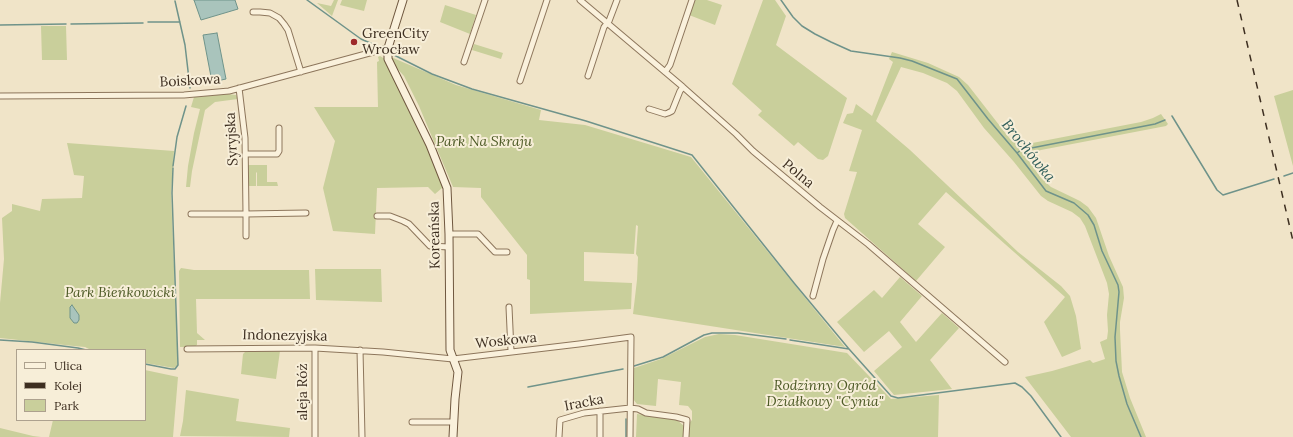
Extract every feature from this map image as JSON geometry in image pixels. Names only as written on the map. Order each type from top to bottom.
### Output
[{"type":"street","points":[[388,48],[403,0]]},
{"type":"street","points":[[464,62],[485,0]]},
{"type":"street","points":[[520,81],[547,0]]},
{"type":"street","name":"Polna","points":[[580,0],[736,134],[752,151],[837,221],[868,244],[1005,362]]},
{"type":"street","points":[[588,76],[604,27],[609,21],[617,0]]},
{"type":"street","points":[[665,72],[670,65],[692,0]]},
{"type":"street","points":[[253,12],[270,13],[279,18],[288,30],[303,71]]},
{"type":"street","name":"Boiskowa","points":[[0,96],[184,95],[239,88],[388,48]]},
{"type":"street","name":"Koreańska","points":[[388,48],[388,59],[430,145],[447,188],[450,344],[452,359],[457,368],[458,376],[454,437]]},
{"type":"street","points":[[649,109],[668,114],[672,111],[682,87]]},
{"type":"street","name":"Syryjska","points":[[239,88],[243,116],[245,154],[246,236]]},
{"type":"street","points":[[245,154],[277,154],[280,151],[279,128]]},
{"type":"street","points":[[191,214],[306,213]]},
{"type":"street","points":[[377,216],[390,216],[409,224],[430,246],[449,247]]},
{"type":"street","points":[[814,296],[823,259],[837,221]]},
{"type":"street","points":[[449,234],[478,234],[495,252],[507,252]]},
{"type":"street","points":[[509,307],[511,351]]},
{"type":"street","name":"Woskowa","points":[[383,352],[452,359],[631,337],[630,408]]},
{"type":"street","name":"Indonezyjska","points":[[187,349],[315,348],[383,352]]},
{"type":"street","name":"aleja Róż","points":[[315,348],[315,437]]},
{"type":"street","points":[[360,350],[362,437]]},
{"type":"street","points":[[630,437],[630,408],[638,409],[646,413],[687,420],[686,437]]},
{"type":"street","name":"Iracka","points":[[559,437],[560,420],[584,413],[630,408]]},
{"type":"street","points":[[600,411],[600,437]]},
{"type":"street","points":[[412,422],[454,422]]},
{"type":"green space","points":[[334,0],[338,0],[332,16],[317,3],[331,6]]},
{"type":"green space","points":[[342,0],[367,0],[364,11],[340,5]]},
{"type":"green space","points":[[695,0],[707,0],[722,5],[715,25],[689,15]]},
{"type":"green space","points":[[763,0],[775,0],[786,16],[776,45],[847,98],[828,156],[823,160],[818,159],[798,142],[794,146],[758,115],[762,111],[732,84]]},
{"type":"green space","points":[[445,5],[476,15],[470,34],[440,22]]},
{"type":"green space","points":[[41,26],[66,26],[67,60],[42,60]]},
{"type":"green space","points":[[474,44],[503,53],[501,59],[472,50]]},
{"type":"green space","points":[[892,52],[928,63],[959,77],[968,85],[1010,139],[1022,145],[1141,122],[1161,114],[1168,124],[1166,126],[1041,150],[1025,156],[1041,178],[1051,187],[1080,201],[1088,207],[1096,218],[1109,256],[1123,287],[1124,298],[1120,322],[1122,372],[1130,398],[1146,437],[1071,437],[1025,377],[1090,360],[1093,363],[1105,359],[1100,342],[1107,339],[1108,331],[1107,315],[1109,294],[1107,283],[1085,226],[1080,218],[1072,212],[1048,201],[1041,196],[984,128],[957,91],[947,83],[923,73],[901,67],[876,121],[910,150],[1018,252],[1061,286],[1070,296],[1076,316],[1081,349],[1062,357],[1044,322],[1065,297],[946,192],[918,224],[945,247],[916,281],[845,218],[844,214],[857,172],[849,171],[862,130],[843,123],[847,114],[853,113],[856,104],[872,116],[893,62],[889,59]]},
{"type":"green space","points":[[380,56],[385,59],[408,104],[406,106],[420,129],[443,184],[442,188],[435,194],[428,187],[377,188],[375,234],[333,231],[323,188],[335,141],[314,107],[378,107],[377,62],[379,61],[378,57]]},
{"type":"green space","name":"Park Na Skraju","points":[[391,57],[456,85],[541,110],[539,120],[585,125],[691,157],[845,347],[633,314],[638,257],[636,254],[638,226],[636,225],[634,254],[584,252],[584,281],[632,283],[631,309],[530,314],[530,280],[527,279],[527,255],[481,197],[481,188],[453,187],[419,106],[404,76],[393,64]]},
{"type":"green space","points":[[1293,90],[1293,166],[1274,96]]},
{"type":"green space","points":[[228,94],[236,95],[238,99],[215,102],[205,110],[190,187],[186,187],[188,166],[200,109],[191,107],[194,97]]},
{"type":"green space","name":"Park Bieńkowicki","points":[[67,143],[174,151],[171,193],[178,365],[174,368],[146,363],[146,349],[89,349],[85,347],[0,338],[0,303],[4,259],[2,218],[12,211],[12,204],[40,211],[42,199],[82,198],[84,176],[74,175]]},
{"type":"green space","points":[[248,165],[267,165],[267,182],[277,182],[278,186],[257,186],[256,172],[256,186],[249,186]]},
{"type":"green space","points":[[181,268],[194,270],[309,270],[310,299],[196,299],[197,333],[205,340],[197,340],[197,345],[194,347],[180,347],[179,271]]},
{"type":"green space","points":[[315,269],[381,269],[382,302],[316,300]]},
{"type":"green space","points":[[900,277],[922,296],[900,322],[916,342],[942,313],[959,328],[930,360],[952,389],[894,395],[874,371],[902,347],[889,331],[864,352],[837,322],[874,290],[882,298]]},
{"type":"green space","name":"Rodzinny Ogród Działkowy \"Cynia\"","points":[[719,334],[735,335],[847,353],[891,399],[939,395],[938,437],[687,437],[688,424],[692,420],[692,411],[688,406],[679,405],[681,382],[658,379],[656,406],[637,404],[633,399],[634,376],[631,376],[631,369],[661,359],[705,337]]},
{"type":"green space","points":[[247,350],[280,351],[276,379],[241,374],[243,354]]},
{"type":"green space","points":[[146,370],[178,377],[173,437],[49,437],[53,421],[146,421]]},
{"type":"green space","points":[[186,390],[239,399],[236,421],[290,428],[289,437],[180,436]]},
{"type":"green space","points":[[637,414],[676,419],[684,426],[683,437],[636,437]]},
{"type":"green space","points":[[0,428],[33,436],[41,437],[0,437]]},
{"type":"water","points":[[194,0],[235,0],[238,9],[201,20]]},
{"type":"water","points":[[217,33],[226,79],[212,82],[203,35]]},
{"type":"water","points":[[72,305],[79,315],[79,320],[77,323],[74,323],[70,318],[70,307]]},
{"type":"waterway","points":[[307,0],[361,39],[377,46]]},
{"type":"waterway","name":"Brochówka","points":[[781,0],[793,17],[802,26],[815,34],[851,51],[912,61],[957,79],[1046,191],[1074,203],[1088,215],[1094,225],[1102,251],[1118,285],[1119,292],[1115,337],[1116,361],[1127,404],[1141,437]]},
{"type":"waterway","points":[[175,1],[185,45],[190,88]]},
{"type":"waterway","points":[[148,22],[180,22]]},
{"type":"waterway","points":[[71,24],[143,23]]},
{"type":"waterway","points":[[0,25],[66,24]]},
{"type":"waterway","points":[[392,54],[432,74],[472,89],[586,121],[692,155],[794,283],[849,349],[891,396],[898,398],[1015,383],[1022,387],[1031,396],[1061,437]]},
{"type":"waterway","points":[[173,166],[177,137],[186,106]]},
{"type":"waterway","points":[[1172,116],[1217,190],[1223,195],[1274,179]]},
{"type":"waterway","points":[[1017,153],[1021,150],[1155,124],[1165,120]]},
{"type":"waterway","points":[[146,364],[171,369],[175,369],[178,365],[172,193],[173,168]]},
{"type":"waterway","points":[[1284,176],[1293,173]]},
{"type":"waterway","points":[[634,366],[663,357],[704,335],[712,333],[738,333],[786,339]]},
{"type":"waterway","points":[[0,340],[32,342],[82,349]]},
{"type":"waterway","points":[[790,340],[849,349]]},
{"type":"waterway","points":[[528,387],[623,369]]},
{"type":"waterway","points":[[626,419],[626,437]]},
{"type":"railway","points":[[1237,0],[1293,241]]},
{"type":"place","name":"GreenCity Wrocław","points":[[354,42]]}]
